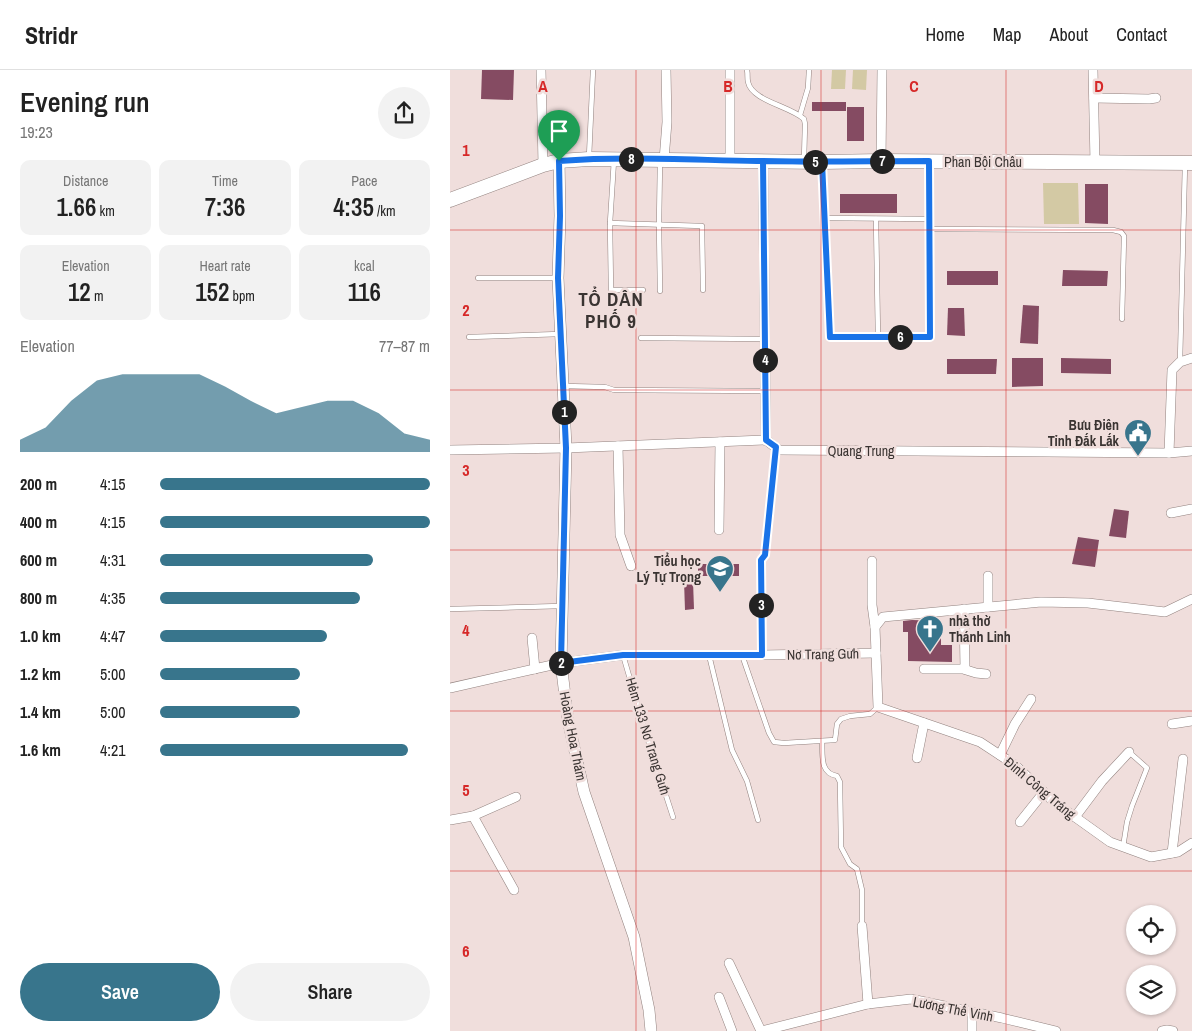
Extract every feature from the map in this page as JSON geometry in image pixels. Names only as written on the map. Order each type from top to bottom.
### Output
[{"type":"main road","name":"Phan Bội Châu","points":[[450,200],[543,165],[559,161],[590,159],[804,162],[1188,163]]},
{"type":"street","points":[[542,70],[543,165]]},
{"type":"street","points":[[662,160],[667,122],[666,70]]},
{"type":"street","points":[[730,70],[730,160]]},
{"type":"street","points":[[880,161],[882,70]]},
{"type":"street","points":[[1093,70],[1095,162]]},
{"type":"street","points":[[1094,98],[1156,98]]},
{"type":"street","name":"Hoàng Hoa Thám","points":[[559,161],[558,278],[566,448],[561,663],[568,720],[584,792],[634,936],[649,1010],[650,1031]]},
{"type":"street","points":[[450,450],[566,448],[766,440],[763,161]]},
{"type":"street","points":[[1169,453],[1172,370],[1180,362],[1192,358]]},
{"type":"street","name":"Quang Trung","points":[[766,440],[779,450],[1169,453],[1192,451]]},
{"type":"street","points":[[719,530],[720,442]]},
{"type":"street","points":[[618,446],[620,535],[631,566]]},
{"type":"street","points":[[1171,513],[1192,509]]},
{"type":"street","name":"Nơ Trang Gưh","points":[[450,688],[561,663],[623,655],[876,653],[872,605],[872,561]]},
{"type":"street","points":[[988,576],[988,607]]},
{"type":"street","points":[[875,627],[883,616],[1041,602],[1088,603],[1165,612],[1192,599]]},
{"type":"street","points":[[964,609],[965,669]]},
{"type":"street","points":[[532,638],[534,669]]},
{"type":"street","points":[[876,653],[878,707]]},
{"type":"street","points":[[924,669],[965,669],[986,674]]},
{"type":"street","points":[[1000,755],[1015,724],[1031,699]]},
{"type":"street","name":"Đinh Công Tráng","points":[[878,707],[980,742],[1015,765],[1054,802],[1110,842],[1151,858],[1178,852],[1192,843]]},
{"type":"street","points":[[1172,724],[1192,721]]},
{"type":"street","points":[[917,758],[924,723]]},
{"type":"street","points":[[1075,817],[1102,782],[1129,752]]},
{"type":"street","points":[[1172,853],[1182,759]]},
{"type":"street","points":[[1020,822],[1044,792]]},
{"type":"street","points":[[450,820],[473,816],[516,797]]},
{"type":"street","points":[[473,816],[514,890]]},
{"type":"street","points":[[862,926],[868,1004]]},
{"type":"street","points":[[729,963],[762,1031]]},
{"type":"street","points":[[719,998],[732,1031]]},
{"type":"street","name":"Lương Thế Vinh","points":[[762,1031],[789,1028],[868,1004],[911,999],[1056,1031]]},
{"type":"street","points":[[972,1012],[972,1031]]},
{"type":"street","points":[[1162,1031],[1173,1031]]},
{"type":"lane","points":[[590,159],[593,70]]},
{"type":"lane","points":[[747,70],[748,84],[756,94],[765,100],[791,110],[804,119],[804,162]]},
{"type":"lane","points":[[800,115],[808,88],[809,70]]},
{"type":"lane","points":[[614,159],[610,223],[611,290],[643,290]]},
{"type":"lane","points":[[660,291],[659,225],[662,160]]},
{"type":"lane","points":[[822,162],[830,337],[930,337],[929,161]]},
{"type":"lane","points":[[1180,362],[1188,163]]},
{"type":"lane","points":[[825,218],[929,219]]},
{"type":"lane","points":[[876,219],[878,337]]},
{"type":"lane","points":[[610,223],[702,226],[703,290]]},
{"type":"lane","points":[[929,229],[1113,230],[1121,232],[1124,236],[1122,318]]},
{"type":"lane","points":[[478,278],[558,278]]},
{"type":"lane","points":[[469,337],[560,334]]},
{"type":"lane","points":[[641,338],[765,339]]},
{"type":"lane","points":[[563,386],[605,387],[614,390],[765,391]]},
{"type":"lane","points":[[762,655],[761,560],[765,555],[776,447]]},
{"type":"lane","points":[[450,609],[562,606]]},
{"type":"lane","name":"Hẻm 133 Nơ Trang Gưh","points":[[623,655],[672,817]]},
{"type":"lane","points":[[709,655],[732,750],[747,781],[758,820]]},
{"type":"lane","points":[[742,655],[769,733],[774,742],[835,740],[837,724],[841,719],[870,714],[878,707]]},
{"type":"lane","points":[[822,740],[823,766],[830,774],[836,776],[840,782],[841,847],[850,864],[857,869],[862,890],[862,926]]},
{"type":"lane","points":[[1123,847],[1129,814],[1147,768],[1129,752]]},
{"type":"shaded area","points":[[832,70],[846,70],[845,89],[831,89]]},
{"type":"shaded area","points":[[853,70],[867,70],[866,90],[852,89]]},
{"type":"shaded area","points":[[1043,183],[1078,183],[1079,224],[1044,224]]},
{"type":"building","points":[[482,70],[514,70],[513,100],[481,99]]},
{"type":"building","points":[[812,102],[846,102],[846,111],[812,111]]},
{"type":"building","points":[[847,107],[864,107],[864,141],[847,141]]},
{"type":"building","points":[[1085,184],[1108,184],[1108,224],[1085,223]]},
{"type":"building","points":[[840,194],[897,194],[897,213],[840,213]]},
{"type":"building","points":[[1063,270],[1108,271],[1107,286],[1062,286]]},
{"type":"building","points":[[947,271],[998,271],[998,285],[947,285]]},
{"type":"building","points":[[1023,305],[1039,306],[1038,344],[1020,343]]},
{"type":"building","points":[[948,308],[964,308],[965,336],[947,335]]},
{"type":"building","points":[[1012,358],[1043,358],[1043,386],[1012,387]]},
{"type":"building","points":[[1061,358],[1111,359],[1111,374],[1061,373]]},
{"type":"building","points":[[947,359],[997,359],[996,374],[947,374]]},
{"type":"building","points":[[1114,509],[1129,511],[1126,538],[1109,536]]},
{"type":"building","points":[[1078,537],[1099,540],[1095,567],[1072,564]]},
{"type":"building","points":[[698,564],[739,564],[739,576],[698,576]]},
{"type":"building","points":[[684,581],[693,581],[694,609],[685,610]]},
{"type":"building","points":[[903,621],[941,621],[941,645],[952,645],[952,662],[908,661],[908,632],[903,632]]},
{"type":"place","name":"Bưu Điện Tỉnh Đắk Lắk","points":[[1138,457]]},
{"type":"place","name":"Tiểu học Lý Tự Trọng","points":[[720,593]]},
{"type":"place","name":"nhà thờ Thánh Linh","points":[[930,653]]},
{"type":"district","name":"TỔ DÂN PHỐ 9","points":[[611,310]]},
{"type":"route","points":[[559,161],[558,278],[566,448],[561,663],[623,655],[762,655],[761,560],[765,555],[776,447],[766,440],[763,161],[822,162],[830,337],[930,337],[929,161],[822,162],[730,160],[590,159],[559,161]]}]
